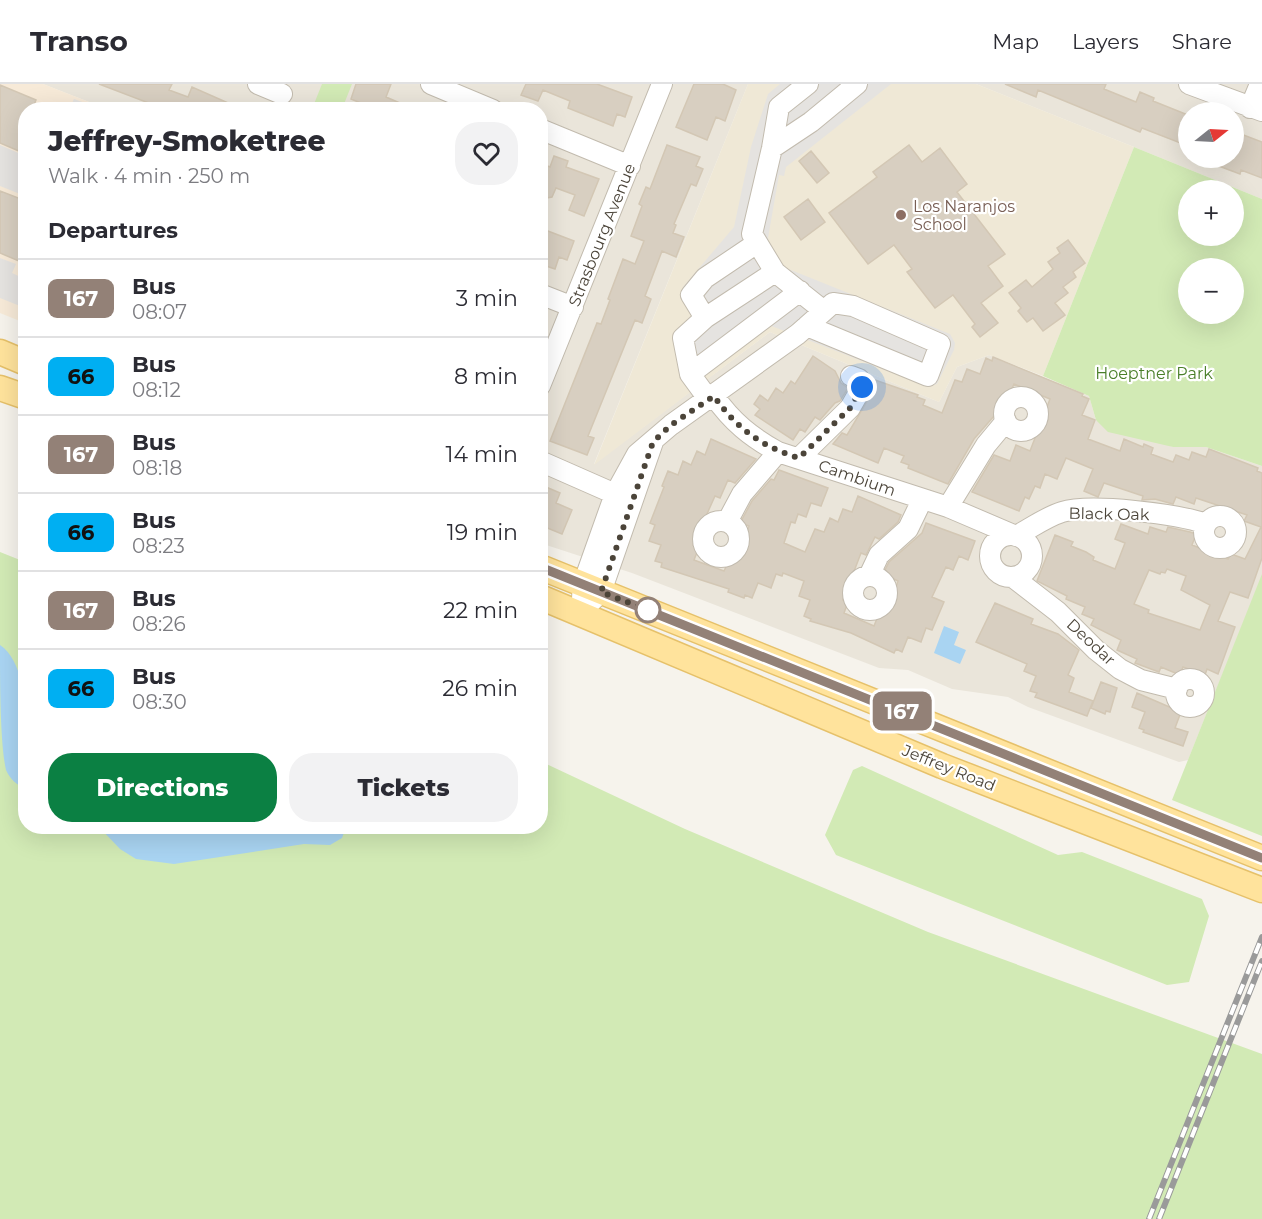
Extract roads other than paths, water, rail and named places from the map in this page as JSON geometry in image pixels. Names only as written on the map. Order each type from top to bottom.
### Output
[{"type":"main road","points":[[0,352],[18,360]]},
{"type":"main road","points":[[0,370],[18,376]]},
{"type":"main road","points":[[0,388],[18,394]]},
{"type":"main road","name":"Jeffrey Road","points":[[548,570],[1262,858]]},
{"type":"main road","name":"Jeffrey Road","points":[[548,600],[942,766],[1262,890]]},
{"type":"street","points":[[258,84],[282,94]]},
{"type":"street","points":[[431,84],[474,102]]},
{"type":"street","name":"Strasbourg Avenue","points":[[548,367],[662,84]]},
{"type":"street","points":[[808,84],[779,107],[752,234],[775,272],[824,311]]},
{"type":"street","points":[[772,148],[811,122],[857,84]]},
{"type":"street","points":[[1189,84],[1256,110],[1260,84]]},
{"type":"street","points":[[548,132],[630,166]]},
{"type":"street","points":[[705,318],[692,296],[705,278],[757,243]]},
{"type":"street","points":[[775,272],[705,318],[682,338],[690,374],[800,291]]},
{"type":"street","points":[[548,297],[573,307]]},
{"type":"street","points":[[592,588],[615,494],[637,454],[671,425],[712,398],[807,326],[833,303],[853,306],[940,344],[928,376],[807,326]]},
{"type":"street","name":"Cambium","points":[[690,374],[735,423],[756,440],[778,452],[948,507],[1016,536]]},
{"type":"street","points":[[799,458],[850,408],[862,387],[859,379],[851,376]]},
{"type":"street","points":[[948,507],[982,451],[1006,421]]},
{"type":"street","points":[[581,613],[653,442]]},
{"type":"street","points":[[727,522],[742,494],[778,452]]},
{"type":"street","points":[[548,465],[615,494]]},
{"type":"street","points":[[869,576],[879,555],[908,528],[922,500]]},
{"type":"street","name":"Black Oak","points":[[1016,536],[1065,511],[1109,510],[1188,517],[1206,524]]},
{"type":"street","name":"Deodar","points":[[1016,536],[1010,535],[997,540],[989,558],[995,571],[1000,575],[1014,578],[1058,612],[1096,650],[1120,669],[1141,680],[1177,689]]},
{"type":"street","points":[[1014,578],[1027,571],[1032,557],[1028,543],[1016,536]]},
{"type":"water","points":[[944,626],[959,632],[954,645],[966,650],[960,664],[934,653]]},
{"type":"water","points":[[0,645],[11,656],[18,672],[18,785],[6,770],[0,691]]},
{"type":"water","points":[[106,834],[343,834],[342,838],[330,845],[304,844],[174,864],[136,859],[120,849]]},
{"type":"railway","points":[[1149,1219],[1262,937]]},
{"type":"railway","points":[[1159,1219],[1262,961]]},
{"type":"place","name":"Los Naranjos School","points":[[901,215]]},
{"type":"park label","name":"Hoeptner Park","points":[[1154,373]]}]
